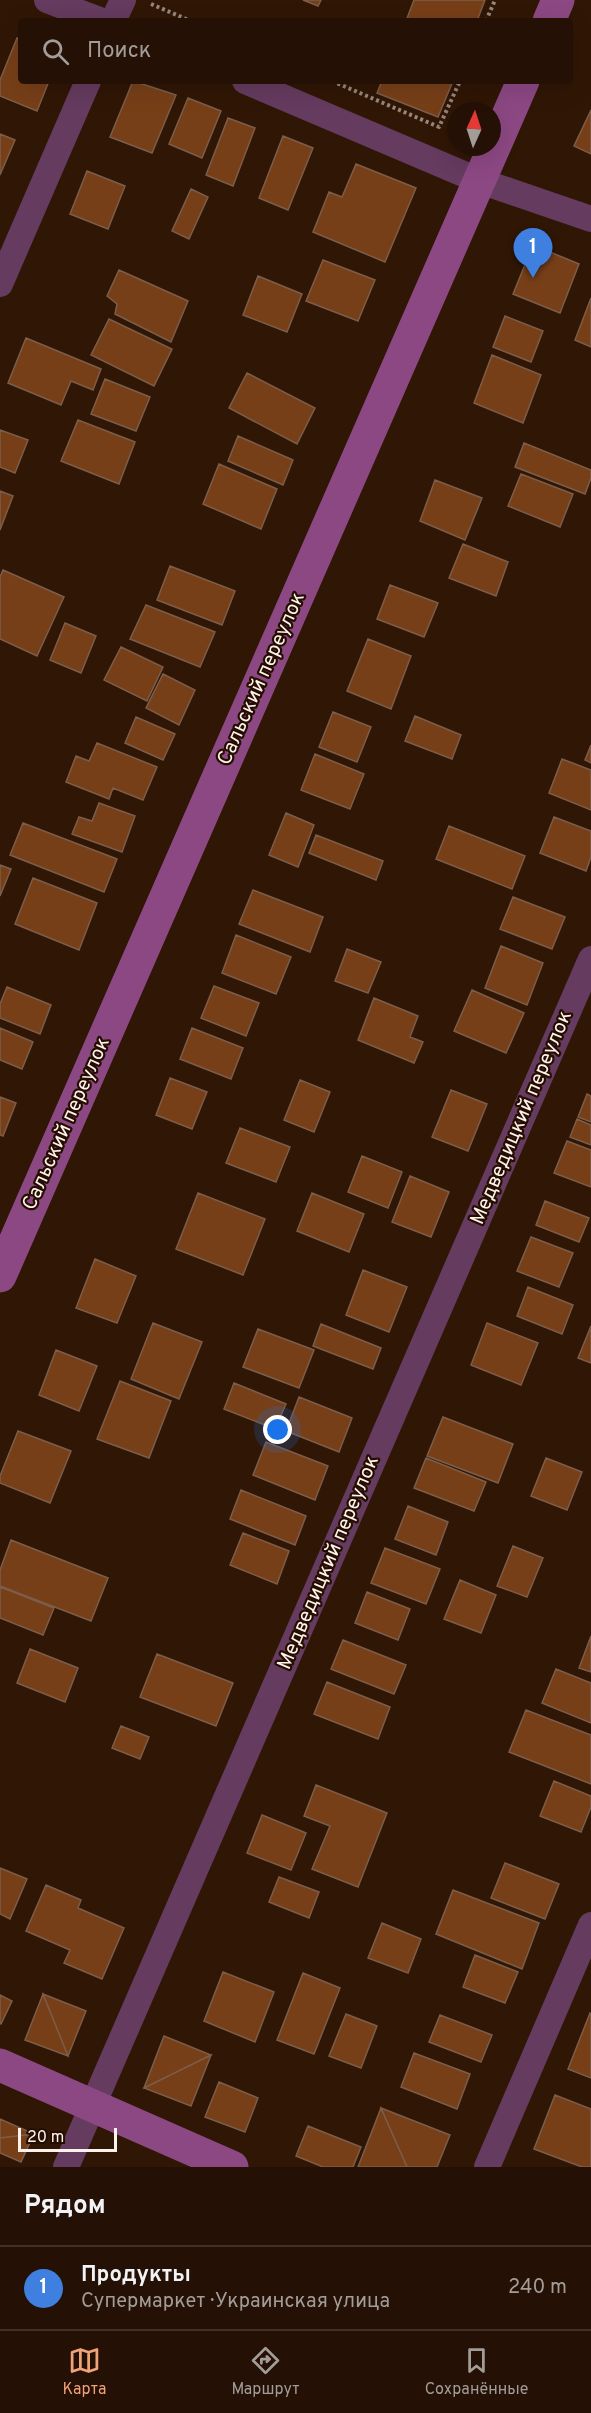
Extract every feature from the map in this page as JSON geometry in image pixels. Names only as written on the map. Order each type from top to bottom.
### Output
[{"type":"main road","points":[[550,18],[558,0]]},
{"type":"main road","name":"Сальский переулок","points":[[0,1276],[522,84]]},
{"type":"main road","points":[[0,2065],[232,2167]]},
{"type":"street","points":[[48,0],[94,18]]},
{"type":"street","points":[[116,18],[135,1]]},
{"type":"street","points":[[0,284],[87,84]]},
{"type":"street","points":[[252,84],[480,181],[591,219]]},
{"type":"street","name":"Медведицкий переулок","points":[[66,2167],[591,959]]},
{"type":"street","points":[[488,2167],[591,1925]]},
{"type":"path","points":[[487,18],[495,0]]},
{"type":"path","points":[[135,1],[183,18]]},
{"type":"path","points":[[339,84],[440,127],[459,84]]},
{"type":"building","points":[[303,0],[321,0],[318,6]]},
{"type":"building","points":[[414,0],[485,0],[478,18],[407,18]]},
{"type":"building","points":[[17,38],[18,84],[48,84],[37,111],[0,96],[0,80]]},
{"type":"building","points":[[132,84],[142,84],[176,95],[152,153],[110,137]]},
{"type":"building","points":[[381,84],[452,84],[438,117],[377,93]]},
{"type":"building","points":[[188,98],[221,111],[202,158],[169,144]]},
{"type":"building","points":[[591,110],[591,154],[574,146]]},
{"type":"building","points":[[228,118],[255,128],[233,186],[206,175]]},
{"type":"building","points":[[0,134],[15,140],[0,175]]},
{"type":"building","points":[[283,136],[313,148],[288,210],[259,198]]},
{"type":"building","points":[[356,164],[416,188],[385,262],[313,232],[329,192],[342,197]]},
{"type":"building","points":[[87,171],[125,186],[108,229],[70,214]]},
{"type":"building","points":[[191,189],[208,197],[189,239],[172,231]]},
{"type":"building","points":[[533,245],[579,264],[560,313],[513,294]]},
{"type":"building","points":[[323,260],[375,280],[358,321],[306,301]]},
{"type":"building","points":[[119,270],[188,301],[171,342],[115,314],[117,304],[107,296]]},
{"type":"building","points":[[258,276],[302,294],[287,332],[243,315]]},
{"type":"building","points":[[591,298],[591,347],[575,340]]},
{"type":"building","points":[[505,316],[543,331],[531,362],[493,347]]},
{"type":"building","points":[[109,319],[172,349],[154,386],[91,355]]},
{"type":"building","points":[[26,338],[101,369],[93,390],[71,381],[61,405],[8,383]]},
{"type":"building","points":[[492,355],[541,375],[523,423],[474,403]]},
{"type":"building","points":[[247,373],[315,408],[297,444],[229,408]]},
{"type":"building","points":[[105,379],[150,397],[136,431],[91,414]]},
{"type":"building","points":[[78,420],[135,442],[119,484],[61,461]]},
{"type":"building","points":[[0,430],[28,440],[15,473],[0,467]]},
{"type":"building","points":[[238,436],[293,460],[283,485],[228,461]]},
{"type":"building","points":[[524,443],[591,470],[591,478],[585,494],[515,467]]},
{"type":"building","points":[[219,464],[277,489],[261,529],[203,504]]},
{"type":"building","points":[[521,474],[573,494],[560,527],[508,506]]},
{"type":"building","points":[[435,480],[482,498],[465,540],[420,521]]},
{"type":"building","points":[[0,491],[13,496],[0,530]]},
{"type":"building","points":[[463,544],[508,562],[496,596],[449,578]]},
{"type":"building","points":[[170,566],[235,591],[222,625],[157,600]]},
{"type":"building","points":[[3,570],[64,597],[37,656],[0,639],[0,577]]},
{"type":"building","points":[[390,585],[438,603],[424,637],[377,619]]},
{"type":"building","points":[[146,605],[215,632],[200,667],[130,639]]},
{"type":"building","points":[[65,623],[96,636],[81,673],[50,660]]},
{"type":"building","points":[[368,639],[411,656],[391,709],[347,691]]},
{"type":"building","points":[[121,647],[163,667],[147,701],[104,680]]},
{"type":"building","points":[[163,674],[195,690],[179,725],[146,708]]},
{"type":"building","points":[[333,712],[371,727],[357,762],[319,747]]},
{"type":"building","points":[[415,716],[461,735],[452,759],[405,741]]},
{"type":"building","points":[[136,717],[175,734],[163,760],[125,743]]},
{"type":"building","points":[[97,743],[157,767],[143,800],[113,788],[109,799],[66,782],[76,756],[89,761]]},
{"type":"building","points":[[591,745],[591,763],[585,760]]},
{"type":"building","points":[[315,754],[364,774],[350,809],[301,790]]},
{"type":"building","points":[[562,759],[591,770],[591,810],[549,793]]},
{"type":"building","points":[[99,803],[135,816],[122,852],[72,834],[79,817],[92,821]]},
{"type":"building","points":[[286,813],[314,825],[298,867],[269,855]]},
{"type":"building","points":[[554,817],[591,831],[591,857],[586,871],[540,853]]},
{"type":"building","points":[[23,823],[117,859],[104,892],[10,855]]},
{"type":"building","points":[[449,826],[525,856],[512,889],[436,859]]},
{"type":"building","points":[[316,835],[383,861],[376,880],[309,853]]},
{"type":"building","points":[[0,865],[11,869],[0,896]]},
{"type":"building","points":[[33,878],[97,903],[79,950],[15,924]]},
{"type":"building","points":[[253,890],[323,917],[310,952],[239,924]]},
{"type":"building","points":[[513,897],[565,917],[552,949],[500,929]]},
{"type":"building","points":[[236,935],[291,957],[276,994],[222,973]]},
{"type":"building","points":[[501,946],[543,963],[527,1005],[485,988]]},
{"type":"building","points":[[347,949],[381,962],[368,993],[335,981]]},
{"type":"building","points":[[214,986],[259,1003],[246,1036],[201,1018]]},
{"type":"building","points":[[7,987],[51,1005],[40,1034],[0,1018],[0,1004]]},
{"type":"building","points":[[472,990],[524,1013],[506,1053],[454,1031]]},
{"type":"building","points":[[374,998],[418,1016],[410,1037],[423,1042],[414,1063],[358,1040]]},
{"type":"building","points":[[0,1028],[33,1042],[22,1069],[0,1060]]},
{"type":"building","points":[[192,1028],[243,1048],[231,1079],[180,1059]]},
{"type":"building","points":[[170,1078],[207,1092],[192,1129],[156,1115]]},
{"type":"building","points":[[300,1080],[330,1092],[314,1132],[284,1120]]},
{"type":"building","points":[[451,1090],[487,1104],[468,1151],[432,1137]]},
{"type":"building","points":[[587,1094],[591,1096],[591,1122],[578,1117]]},
{"type":"building","points":[[0,1097],[16,1103],[3,1136],[0,1135]]},
{"type":"building","points":[[577,1119],[591,1125],[591,1145],[570,1137]]},
{"type":"building","points":[[240,1128],[290,1147],[276,1182],[226,1163]]},
{"type":"building","points":[[567,1141],[591,1150],[591,1187],[554,1173]]},
{"type":"building","points":[[362,1156],[402,1172],[388,1208],[348,1192]]},
{"type":"building","points":[[410,1176],[449,1192],[431,1237],[392,1222]]},
{"type":"building","points":[[198,1193],[265,1219],[243,1275],[176,1249]]},
{"type":"building","points":[[312,1193],[364,1214],[349,1252],[297,1231]]},
{"type":"building","points":[[545,1201],[589,1218],[579,1242],[536,1225]]},
{"type":"building","points":[[531,1237],[573,1253],[559,1287],[517,1271]]},
{"type":"building","points":[[95,1259],[136,1276],[117,1323],[76,1308]]},
{"type":"building","points":[[363,1270],[407,1287],[389,1332],[346,1315]]},
{"type":"building","points":[[528,1287],[573,1305],[562,1334],[517,1316]]},
{"type":"building","points":[[153,1323],[202,1342],[179,1399],[131,1379]]},
{"type":"building","points":[[487,1323],[538,1343],[521,1385],[471,1365]]},
{"type":"building","points":[[321,1324],[381,1348],[373,1369],[313,1346]]},
{"type":"building","points":[[591,1326],[591,1363],[578,1358]]},
{"type":"building","points":[[258,1329],[314,1350],[299,1388],[243,1367]]},
{"type":"building","points":[[56,1350],[97,1366],[79,1411],[39,1395]]},
{"type":"building","points":[[120,1381],[171,1401],[149,1458],[97,1439]]},
{"type":"building","points":[[234,1383],[286,1404],[275,1429],[224,1409]]},
{"type":"building","points":[[299,1397],[352,1418],[339,1452],[286,1431]]},
{"type":"building","points":[[443,1417],[513,1444],[498,1483],[427,1456]]},
{"type":"building","points":[[18,1431],[71,1451],[50,1503],[0,1483],[0,1476]]},
{"type":"building","points":[[266,1442],[328,1466],[315,1500],[253,1475]]},
{"type":"building","points":[[426,1458],[486,1482],[474,1511],[414,1488]]},
{"type":"building","points":[[546,1458],[582,1472],[567,1510],[531,1496]]},
{"type":"building","points":[[241,1490],[306,1516],[295,1545],[230,1519]]},
{"type":"building","points":[[408,1506],[448,1522],[436,1555],[395,1539]]},
{"type":"building","points":[[243,1533],[289,1551],[277,1584],[230,1565]]},
{"type":"building","points":[[11,1540],[108,1578],[91,1621],[0,1586],[0,1570]]},
{"type":"building","points":[[513,1546],[543,1558],[527,1597],[497,1586]]},
{"type":"building","points":[[385,1548],[440,1569],[426,1604],[371,1583]]},
{"type":"building","points":[[460,1580],[496,1595],[481,1633],[444,1619]]},
{"type":"building","points":[[0,1587],[54,1608],[43,1635],[0,1618]]},
{"type":"building","points":[[367,1592],[410,1609],[398,1640],[355,1623]]},
{"type":"building","points":[[591,1636],[591,1672],[579,1668]]},
{"type":"building","points":[[343,1640],[406,1665],[394,1694],[331,1669]]},
{"type":"building","points":[[30,1649],[78,1668],[65,1702],[17,1683]]},
{"type":"building","points":[[157,1654],[233,1683],[216,1726],[140,1697]]},
{"type":"building","points":[[556,1669],[591,1683],[591,1723],[542,1703]]},
{"type":"building","points":[[327,1682],[390,1707],[378,1739],[314,1714]]},
{"type":"building","points":[[526,1710],[591,1735],[591,1784],[509,1752]]},
{"type":"building","points":[[121,1726],[149,1737],[140,1759],[112,1748]]},
{"type":"building","points":[[554,1781],[591,1796],[591,1807],[581,1832],[540,1816]]},
{"type":"building","points":[[316,1785],[387,1813],[358,1887],[312,1869],[330,1826],[304,1816]]},
{"type":"building","points":[[262,1815],[306,1833],[291,1870],[247,1853]]},
{"type":"building","points":[[505,1863],[559,1884],[545,1919],[491,1898]]},
{"type":"building","points":[[0,1868],[27,1879],[10,1919],[0,1914]]},
{"type":"building","points":[[279,1877],[319,1892],[309,1918],[269,1902]]},
{"type":"building","points":[[46,1885],[81,1900],[78,1908],[124,1928],[102,1979],[64,1963],[70,1950],[26,1931]]},
{"type":"building","points":[[453,1890],[539,1923],[522,1969],[436,1934]]},
{"type":"building","points":[[382,1923],[421,1939],[408,1973],[368,1958]]},
{"type":"building","points":[[475,1955],[518,1972],[505,2003],[463,1987]]},
{"type":"building","points":[[223,1972],[274,1992],[255,2042],[204,2021]]},
{"type":"building","points":[[303,1973],[340,1988],[314,2054],[277,2040]]},
{"type":"building","points":[[43,1994],[68,2056],[25,2040]]},
{"type":"building","points":[[43,1994],[86,2011],[68,2056]]},
{"type":"building","points":[[0,1995],[12,2001],[1,2024],[0,2023]]},
{"type":"building","points":[[346,2014],[377,2026],[361,2068],[329,2056]]},
{"type":"building","points":[[591,2014],[591,2078],[568,2069]]},
{"type":"building","points":[[440,2015],[492,2035],[481,2062],[429,2042]]},
{"type":"building","points":[[164,2036],[211,2055],[144,2088]]},
{"type":"building","points":[[414,2053],[470,2074],[457,2109],[401,2087]]},
{"type":"building","points":[[211,2055],[191,2106],[144,2088]]},
{"type":"building","points":[[219,2082],[258,2098],[245,2132],[205,2117]]},
{"type":"building","points":[[555,2095],[591,2109],[591,2167],[582,2167],[534,2149]]},
{"type":"building","points":[[381,2108],[450,2135],[437,2167],[407,2167]]},
{"type":"building","points":[[381,2108],[407,2167],[358,2167]]},
{"type":"building","points":[[0,2119],[34,2134],[0,2138]]},
{"type":"building","points":[[308,2126],[361,2147],[353,2167],[323,2167],[296,2156]]},
{"type":"building","points":[[34,2134],[21,2162],[0,2153],[0,2138]]},
{"type":"place","name":"Продукты","points":[[533,278]]}]
